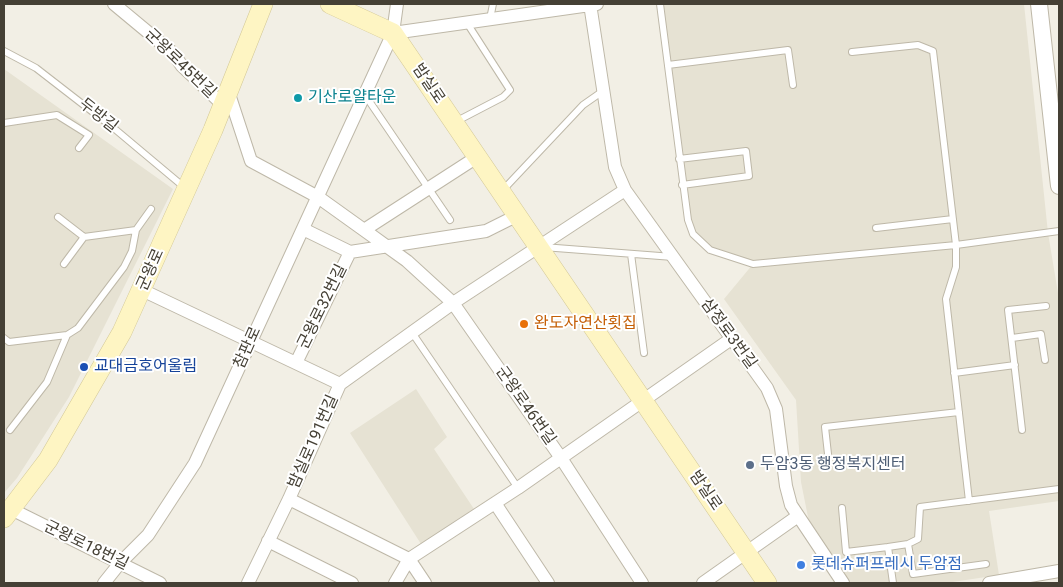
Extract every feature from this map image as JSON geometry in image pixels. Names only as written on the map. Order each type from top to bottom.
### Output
[{"type":"main road","name":"군왕로","points":[[6,510],[48,460],[122,332],[186,189],[263,4]]},
{"type":"main road","points":[[330,4],[393,33]]},
{"type":"main road","name":"밤실로","points":[[393,33],[767,583]]},
{"type":"street","name":"군왕로45번길","points":[[114,4],[173,53],[182,66],[225,98]]},
{"type":"street","name":"참판로","points":[[104,583],[120,563],[148,535],[183,484],[225,401],[393,33],[397,4]]},
{"type":"street","points":[[393,33],[593,4]]},
{"type":"street","name":"삼정로3번길","points":[[593,4],[615,167],[625,190],[731,340],[760,376],[774,401],[786,486],[791,505],[843,583]]},
{"type":"street","points":[[1039,4],[1059,186]]},
{"type":"street","name":"군왕로46번길","points":[[225,98],[251,161],[318,197],[407,261],[453,303],[561,458],[642,583]]},
{"type":"street","points":[[364,230],[477,156]]},
{"type":"street","points":[[538,246],[625,190]]},
{"type":"street","points":[[303,229],[350,252],[486,231],[516,216]]},
{"type":"street","name":"밤실로191번길","points":[[248,583],[289,499],[340,384],[413,334],[453,303],[538,246]]},
{"type":"street","name":"군왕로32번길","points":[[296,363],[350,252]]},
{"type":"street","name":"군왕로32번길","points":[[142,290],[340,384]]},
{"type":"street","points":[[395,583],[409,560],[518,488],[642,399],[731,340]]},
{"type":"street","name":"밤실로191번길","points":[[289,499],[409,560]]},
{"type":"street","points":[[494,503],[548,582]]},
{"type":"street","name":"군왕로18번길","points":[[6,510],[160,583]]},
{"type":"street","points":[[703,583],[798,516]]},
{"type":"street","points":[[268,541],[352,583]]},
{"type":"street","points":[[409,560],[425,583]]},
{"type":"street","points":[[989,583],[1059,571]]},
{"type":"lane","points":[[490,19],[493,4]]},
{"type":"lane","points":[[660,4],[688,220],[693,234],[710,250],[753,264],[1059,232]]},
{"type":"lane","points":[[454,122],[503,97],[510,90],[467,22]]},
{"type":"lane","points":[[852,52],[918,44],[933,52],[956,244],[956,267],[946,299],[969,501]]},
{"type":"lane","points":[[668,65],[788,50],[793,85]]},
{"type":"lane","name":"두방길","points":[[4,51],[36,68],[116,130],[186,189]]},
{"type":"lane","points":[[501,193],[583,105],[604,90]]},
{"type":"lane","points":[[365,95],[427,189],[450,220]]},
{"type":"lane","points":[[4,123],[57,115],[89,135],[79,148]]},
{"type":"lane","points":[[679,159],[746,151],[749,176],[682,184]]},
{"type":"lane","points":[[4,338],[9,342],[67,335],[78,328],[124,268],[132,251],[136,230],[151,209]]},
{"type":"lane","points":[[58,217],[84,237],[136,230]]},
{"type":"lane","points":[[876,228],[953,219]]},
{"type":"lane","points":[[64,264],[84,237]]},
{"type":"lane","points":[[538,246],[674,258]]},
{"type":"lane","points":[[631,254],[644,352]]},
{"type":"lane","points":[[1022,430],[1008,310],[1046,306]]},
{"type":"lane","points":[[413,334],[518,488]]},
{"type":"lane","points":[[1012,338],[1041,334],[1045,360]]},
{"type":"lane","points":[[10,430],[47,382],[67,335]]},
{"type":"lane","points":[[954,373],[1015,365]]},
{"type":"lane","points":[[828,454],[825,427],[959,412]]},
{"type":"lane","points":[[842,508],[846,552],[908,544],[918,539],[920,507],[1059,489]]},
{"type":"lane","points":[[908,544],[913,574],[986,564]]},
{"type":"lane","points":[[888,547],[893,583]]},
{"type":"shaded area","points":[[660,4],[1024,4],[1048,233],[1059,299],[1059,501],[989,511],[999,575],[946,583],[850,583],[809,522],[801,482],[796,400],[724,299],[753,264],[710,250],[699,241],[688,220]]},
{"type":"shaded area","points":[[4,69],[173,189],[69,397],[17,478],[4,493]]},
{"type":"shaded area","points":[[416,389],[447,437],[434,449],[474,509],[421,544],[350,433]]},
{"type":"place","name":"기산로얄타운","points":[[298,98]]},
{"type":"place","name":"완도자연산횟집","points":[[524,324]]},
{"type":"place","name":"교대금호어울림","points":[[84,367]]},
{"type":"place","name":"두암3동 행정복지센터","points":[[750,465]]},
{"type":"place","name":"롯데슈퍼프레시 두암점","points":[[801,565]]}]
